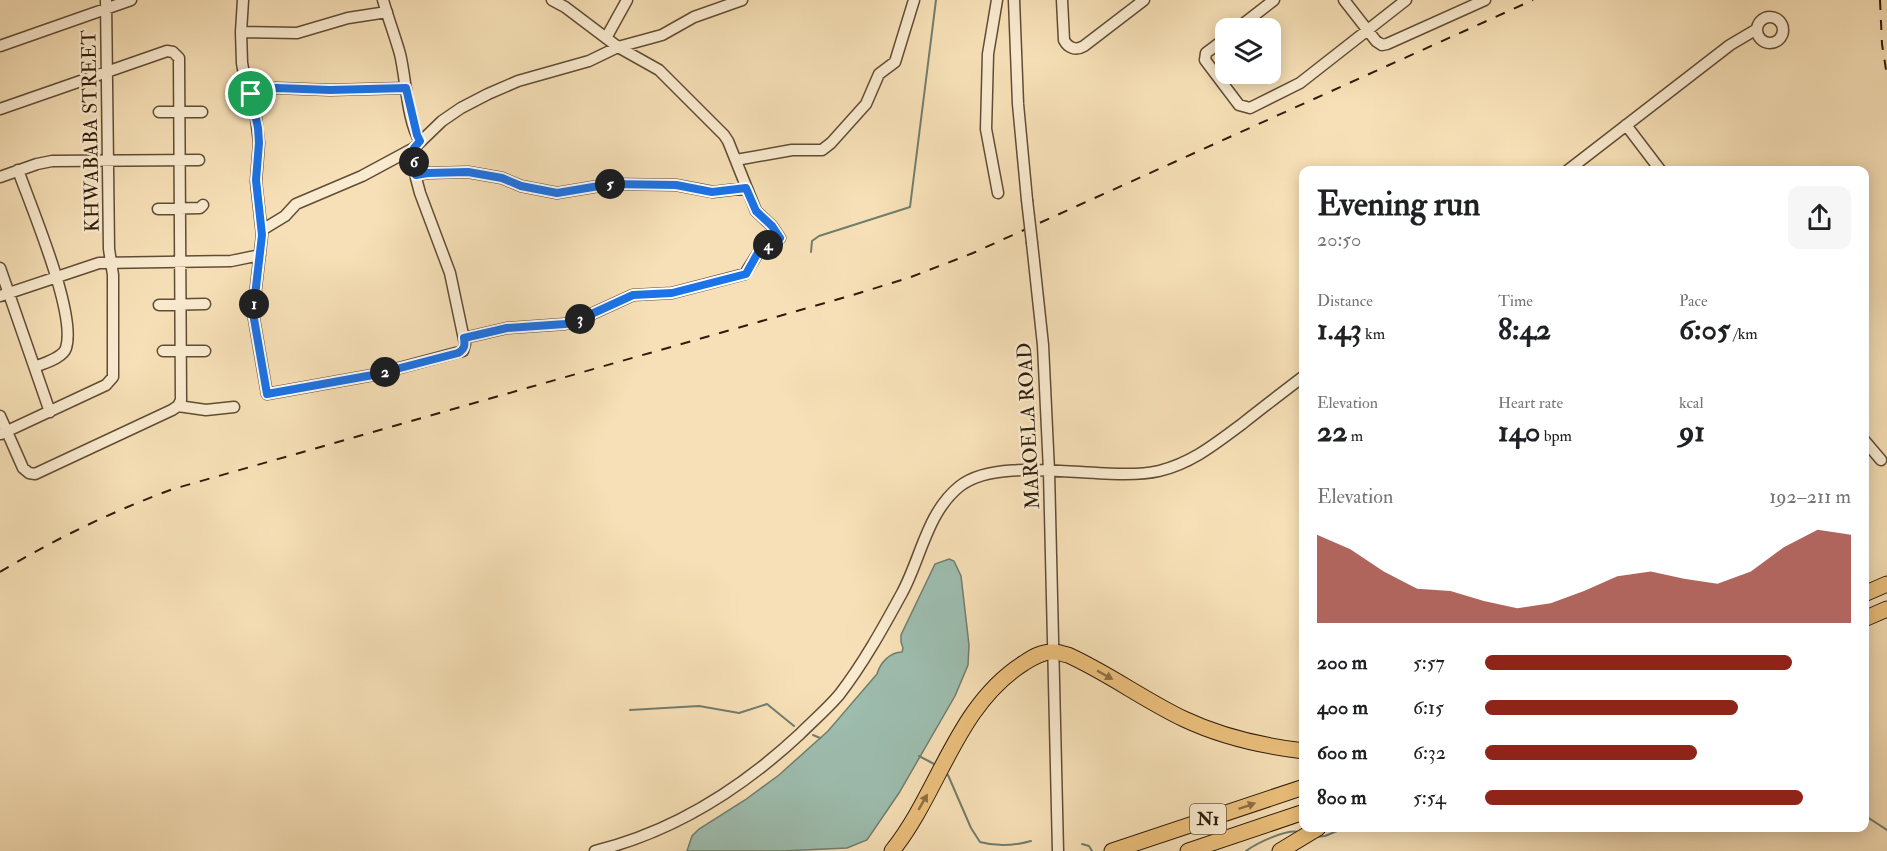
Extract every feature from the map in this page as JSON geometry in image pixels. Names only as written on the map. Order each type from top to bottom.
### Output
[{"type":"highway","points":[[1869,592],[1887,584]]},
{"type":"highway","points":[[1869,617],[1887,609]]},
{"type":"highway","points":[[892,851],[925,799],[968,719],[983,698],[1014,669],[1038,655],[1052,652],[1077,659],[1184,719],[1221,734],[1252,744],[1299,750]]},
{"type":"highway","name":"N1","points":[[1112,851],[1299,789]]},
{"type":"highway","name":"N1","points":[[1188,851],[1299,814]]},
{"type":"highway","points":[[1280,851],[1311,832]]},
{"type":"street","points":[[0,46],[106,4],[131,0]]},
{"type":"street","points":[[243,0],[241,32],[244,74],[258,128],[256,180],[262,230],[253,313],[267,394],[373,375],[458,353],[465,347],[450,273],[425,210],[416,175],[417,135],[399,53],[383,0]]},
{"type":"street","points":[[464,338],[507,328],[574,322],[633,295],[672,293],[746,274],[760,249],[780,238],[772,226],[756,211],[736,160],[723,135],[669,79],[648,63],[618,47],[565,7],[552,0]]},
{"type":"street","points":[[606,38],[627,0]]},
{"type":"street","points":[[262,230],[285,216],[296,204],[362,176],[417,144],[442,121],[488,94],[518,81],[590,61],[618,47],[662,35],[694,17],[742,0]]},
{"type":"street","points":[[736,160],[792,150],[822,150],[831,143],[866,104],[879,74],[895,62],[914,0]]},
{"type":"street","points":[[997,0],[988,54],[986,129],[998,193]]},
{"type":"street","name":"MAROELA ROAD","points":[[1014,0],[1018,104],[1043,345],[1049,471],[1058,850]]},
{"type":"street","points":[[1062,0],[1063,37],[1065,43],[1078,49],[1144,0]]},
{"type":"street","points":[[1251,18],[1274,0]]},
{"type":"street","points":[[1344,0],[1380,44],[1387,44],[1485,0]]},
{"type":"street","points":[[1223,84],[1239,105],[1245,108],[1252,107],[1300,83],[1406,0]]},
{"type":"street","name":"KHWABABA STREET","points":[[50,412],[106,385],[113,377],[113,275],[108,160],[106,4]]},
{"type":"street","points":[[241,32],[297,33],[348,18],[387,12]]},
{"type":"street","points":[[1573,166],[1730,45],[1757,29]]},
{"type":"street","points":[[1215,46],[1206,53],[1204,58],[1215,74]]},
{"type":"street","points":[[0,109],[166,51],[177,55],[179,61],[182,303],[182,397],[178,406]]},
{"type":"street","points":[[250,90],[406,88]]},
{"type":"street","points":[[159,112],[202,112]]},
{"type":"street","points":[[1626,125],[1657,166]]},
{"type":"street","points":[[0,177],[52,161],[199,160]]},
{"type":"street","points":[[18,170],[66,312],[66,348],[60,356],[35,367]]},
{"type":"street","points":[[416,175],[468,172],[502,178],[521,186],[557,193],[611,184],[676,185],[712,192],[746,188]]},
{"type":"street","points":[[158,209],[200,208],[203,205]]},
{"type":"street","points":[[5,295],[111,261],[231,261],[260,255]]},
{"type":"street","points":[[0,268],[5,295],[35,367],[50,412],[3,434]]},
{"type":"street","points":[[159,305],[205,304]]},
{"type":"street","points":[[163,351],[205,351]]},
{"type":"street","points":[[595,851],[660,829],[716,800],[760,768],[816,718],[838,695],[869,648],[909,579],[938,509],[962,484],[990,473],[1049,471],[1141,473],[1179,465],[1203,453],[1299,380]]},
{"type":"street","points":[[0,416],[3,434],[24,470],[35,474],[178,406],[207,410],[234,407]]},
{"type":"street","points":[[1869,446],[1881,460]]},
{"type":"shaded area","points":[[949,559],[954,561],[961,576],[969,645],[968,665],[955,696],[899,793],[867,840],[847,848],[687,851],[692,836],[699,829],[779,775],[828,731],[877,674],[886,659],[902,652],[901,635],[935,564]]},
{"type":"waterway","points":[[811,252],[812,241],[819,236],[910,207],[936,0]]},
{"type":"waterway","points":[[630,710],[699,706],[739,713],[767,704],[794,726]]},
{"type":"waterway","points":[[813,735],[820,738]]},
{"type":"waterway","points":[[919,756],[934,764]]},
{"type":"waterway","points":[[948,775],[971,828],[980,842],[1006,845],[1031,841]]},
{"type":"waterway","points":[[1869,818],[1887,830]]},
{"type":"waterway","points":[[1246,851],[1279,835],[1299,832]]},
{"type":"waterway","points":[[1315,837],[1334,832]]},
{"type":"waterway","points":[[1082,844],[1089,846],[1092,851]]},
{"type":"railway","points":[[0,572],[85,526],[173,489],[911,277],[973,253],[1533,0]]},
{"type":"railway","points":[[1880,0],[1882,44],[1887,76]]},
{"type":"route","points":[[277,88],[330,90],[406,88],[420,141],[414,148],[416,175],[451,172],[484,174],[521,186],[557,193],[611,184],[676,185],[712,192],[746,188],[756,211],[780,235],[780,238],[760,249],[746,274],[686,291],[633,295],[565,324],[507,328],[480,333],[464,338],[465,347],[458,353],[373,375],[270,395],[265,391],[253,313],[262,235],[256,193],[258,128],[251,94],[250,90],[277,88]]}]
